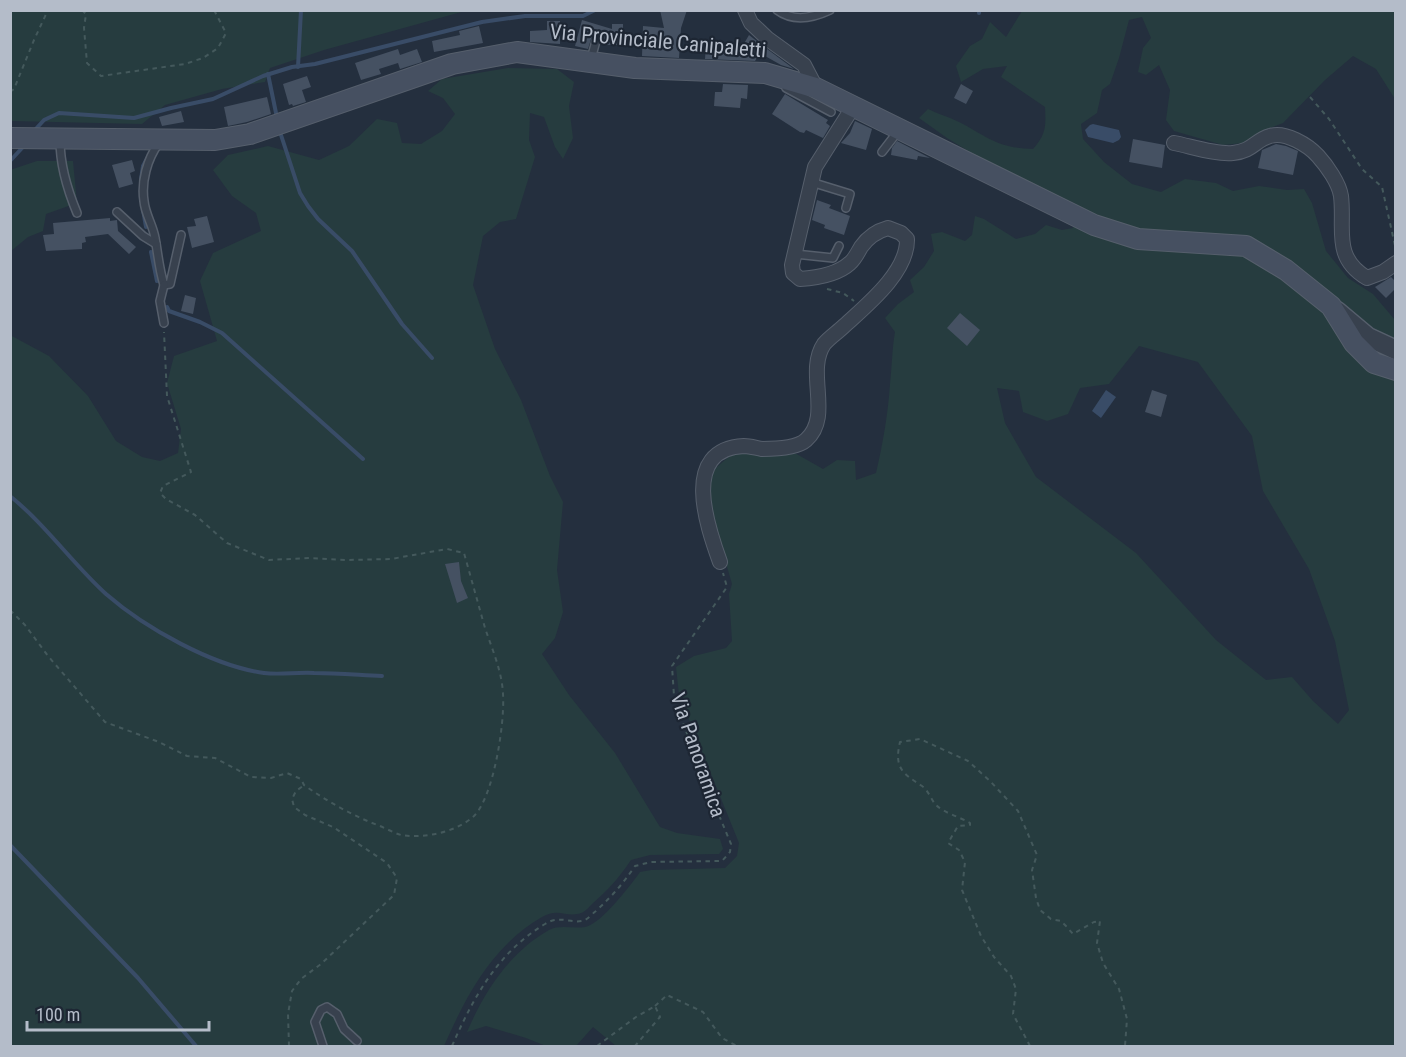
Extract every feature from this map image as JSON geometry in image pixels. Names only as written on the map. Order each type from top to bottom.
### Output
[{"type":"main road","name":"Via Provinciale Canipaletti","points":[[10,138],[215,140],[250,134],[452,64],[517,52],[635,68],[765,73],[816,88],[1094,225],[1138,239],[1246,246],[1286,270],[1331,306],[1354,343],[1374,363],[1395,370]]},
{"type":"street","points":[[745,10],[751,23],[768,39],[804,65],[816,88]]},
{"type":"street","points":[[720,562],[709,531],[704,504],[702,489],[705,471],[714,458],[727,450],[744,446],[762,448],[794,446],[805,441],[814,430],[818,411],[816,374],[819,352],[826,342],[876,296],[894,274],[907,249],[907,239],[901,233],[888,228],[878,231],[863,244],[851,262],[840,270],[810,279],[800,279],[793,273],[792,265],[815,167],[853,107]]},
{"type":"street","points":[[10,130],[51,138]]},
{"type":"street","points":[[1174,143],[1229,153],[1246,151],[1270,135],[1294,138],[1318,155],[1341,194],[1343,252],[1356,272],[1366,278],[1383,272],[1395,263]]},
{"type":"street","points":[[1331,306],[1368,337],[1395,350]]},
{"type":"lane","points":[[777,10],[795,17],[816,17],[830,10]]},
{"type":"lane","points":[[590,62],[596,41]]},
{"type":"lane","points":[[756,72],[831,112]]},
{"type":"lane","points":[[882,152],[900,130]]},
{"type":"lane","points":[[51,138],[60,158],[67,190],[77,213]]},
{"type":"lane","points":[[161,139],[153,151],[145,174],[144,202],[156,244],[164,285],[160,301],[164,323]]},
{"type":"lane","points":[[811,182],[850,194],[846,208]]},
{"type":"lane","points":[[117,212],[143,236],[156,244]]},
{"type":"lane","points":[[164,285],[170,284],[182,235]]},
{"type":"lane","points":[[795,254],[833,258],[839,246]]},
{"type":"lane","points":[[323,1047],[315,1022],[321,1010],[327,1007],[337,1014],[344,1029],[357,1041]]},
{"type":"path","points":[[10,92],[15,89],[48,10]]},
{"type":"path","points":[[82,10],[86,14],[84,28],[87,63],[101,75],[185,64],[203,58],[218,48],[226,33],[214,10]]},
{"type":"path","points":[[1310,97],[1329,119],[1362,169],[1382,188],[1395,250]]},
{"type":"path","points":[[810,279],[814,284],[850,297],[860,311]]},
{"type":"path","points":[[10,610],[26,626],[48,656],[105,722],[159,742],[187,756],[214,758],[251,777],[271,778],[287,773],[301,779],[304,785],[363,820],[401,835],[440,833],[458,828],[475,815],[496,763],[502,722],[503,693],[495,656],[464,553],[447,549],[391,559],[309,558],[269,561],[226,543],[195,515],[166,499],[160,493],[163,486],[191,472],[167,396],[164,323]]},
{"type":"path","name":"Via Panoramica","points":[[452,1047],[470,1007],[491,973],[516,946],[546,923],[558,918],[567,921],[585,920],[619,890],[635,866],[651,862],[722,861],[730,852],[731,844],[696,760],[674,696],[672,666],[727,587],[720,562]]},
{"type":"path","points":[[1029,1047],[1014,1014],[1016,989],[1011,976],[994,957],[981,936],[962,890],[965,862],[959,850],[948,843],[958,826],[970,825],[970,823],[937,806],[926,790],[914,783],[900,768],[896,758],[900,742],[920,739],[968,761],[1018,811],[1037,855],[1032,870],[1040,910],[1051,919],[1060,921],[1073,934],[1100,921],[1097,943],[1103,963],[1119,989],[1127,1019],[1125,1047]]},
{"type":"path","points":[[289,1047],[288,1014],[292,991],[301,979],[327,958],[394,895],[397,878],[387,863],[333,827],[305,815],[294,807],[292,799],[296,791],[304,785]]},
{"type":"path","points":[[597,1047],[667,995],[703,1012],[722,1038],[737,1047]]},
{"type":"path","points":[[634,1047],[660,1017],[655,1006]]},
{"type":"green space","points":[[11,10],[465,11],[324,50],[270,68],[265,82],[222,89],[165,105],[142,124],[11,121]]},
{"type":"green space","points":[[1022,11],[1395,11],[1395,99],[1376,69],[1353,56],[1325,80],[1283,123],[1262,131],[1244,143],[1223,145],[1174,131],[1166,120],[1170,90],[1159,65],[1146,75],[1138,72],[1143,48],[1151,38],[1142,17],[1129,20],[1119,58],[1110,84],[1102,90],[1097,113],[1081,124],[1083,139],[1104,162],[1132,184],[1161,192],[1185,179],[1216,183],[1233,191],[1259,186],[1287,190],[1304,189],[1312,203],[1326,251],[1348,278],[1373,294],[1395,320],[1395,345],[1370,333],[1290,265],[1139,234],[1075,210],[1076,204],[988,163],[919,118],[928,109],[1001,144],[1033,149],[1044,130],[1045,107],[1001,77],[1007,66],[983,69],[961,82],[956,66],[970,46],[982,39],[990,22],[1006,37]]},
{"type":"green space","points":[[508,68],[557,69],[574,82],[569,106],[573,138],[563,159],[555,147],[544,117],[530,113],[529,140],[535,157],[516,219],[500,222],[483,236],[473,285],[495,349],[521,400],[550,476],[563,502],[557,570],[563,612],[555,638],[542,654],[569,695],[615,753],[660,827],[677,833],[720,839],[723,849],[719,854],[650,855],[631,860],[613,884],[584,912],[548,914],[524,929],[495,957],[482,974],[444,1046],[11,1046],[10,335],[49,356],[88,396],[116,441],[142,457],[160,461],[178,453],[181,429],[167,383],[174,356],[217,341],[200,281],[213,253],[261,231],[256,213],[232,196],[213,170],[228,155],[268,146],[319,160],[349,146],[377,119],[397,123],[402,143],[421,144],[442,131],[455,114],[443,98],[428,91],[442,79]]},
{"type":"green space","points":[[37,161],[73,161],[77,203],[46,214],[43,231],[28,237],[11,251],[10,170]]},
{"type":"green space","points":[[975,216],[1016,239],[1035,234],[1046,225],[1062,230],[1073,228],[1074,221],[1243,254],[1282,277],[1325,310],[1395,377],[1395,1046],[616,1046],[593,1027],[576,1046],[546,1046],[486,1026],[467,1032],[500,974],[510,961],[535,939],[553,928],[591,925],[615,904],[640,872],[725,868],[737,856],[739,843],[679,695],[676,667],[694,656],[726,648],[732,641],[729,594],[732,584],[709,504],[712,471],[731,455],[748,452],[774,455],[793,452],[823,469],[837,460],[855,461],[856,480],[876,473],[887,417],[895,332],[885,318],[914,292],[910,280],[924,267],[934,251],[931,234],[942,232],[965,241],[972,235]],"holes":[[[1139,346],[1198,362],[1252,436],[1263,491],[1309,569],[1335,641],[1349,710],[1338,724],[1292,677],[1266,680],[1216,640],[1136,553],[1036,477],[1005,423],[997,388],[1019,391],[1023,412],[1047,421],[1068,414],[1080,388],[1109,384]]]},
{"type":"water","points":[[1093,124],[1119,130],[1121,137],[1113,143],[1088,137],[1085,130]]},
{"type":"water","points":[[1106,390],[1116,397],[1101,418],[1092,411]]},
{"type":"building","points":[[660,10],[687,10],[681,28],[679,58],[642,56],[643,26],[664,28]]},
{"type":"building","points":[[582,20],[612,29],[612,24],[623,24],[623,45],[601,45],[601,39],[595,35],[588,49],[575,46]]},
{"type":"building","points":[[547,21],[560,21],[560,44],[530,42],[530,31],[547,30]]},
{"type":"building","points":[[479,26],[483,43],[434,52],[432,41],[460,35],[459,31]]},
{"type":"building","points":[[749,35],[794,69],[781,65],[760,53],[755,61],[705,59],[706,45],[742,47]]},
{"type":"building","points":[[398,49],[400,55],[417,49],[422,62],[400,69],[398,63],[379,69],[381,74],[361,80],[355,63]]},
{"type":"building","points":[[307,76],[311,87],[302,90],[306,102],[289,105],[283,84]]},
{"type":"building","points":[[723,84],[748,85],[747,99],[741,98],[740,108],[714,106],[715,92],[722,92]]},
{"type":"building","points":[[961,84],[973,91],[966,104],[954,98]]},
{"type":"building","points":[[785,94],[828,120],[826,123],[830,126],[823,138],[806,130],[804,133],[800,132],[772,114]]},
{"type":"building","points":[[267,97],[271,114],[228,126],[224,107]]},
{"type":"building","points":[[181,111],[184,122],[162,126],[159,117]]},
{"type":"building","points":[[855,121],[872,129],[866,150],[841,143],[850,133]]},
{"type":"building","points":[[1133,139],[1165,145],[1162,168],[1129,162]]},
{"type":"building","points":[[897,141],[930,158],[918,156],[917,160],[891,155],[892,148]]},
{"type":"building","points":[[1276,144],[1298,151],[1293,175],[1258,168],[1262,150]]},
{"type":"building","points":[[132,160],[135,171],[130,173],[133,184],[119,188],[112,165]]},
{"type":"building","points":[[817,200],[831,205],[829,208],[850,216],[844,235],[824,228],[825,225],[812,220]]},
{"type":"building","points":[[207,216],[214,242],[192,248],[187,227],[196,226],[194,219]]},
{"type":"building","points":[[110,218],[110,221],[117,220],[118,231],[136,247],[129,254],[108,234],[85,237],[86,242],[82,243],[82,249],[46,251],[43,235],[54,234],[53,223]]},
{"type":"building","points":[[1391,277],[1395,281],[1395,289],[1386,298],[1375,287]]},
{"type":"building","points":[[185,295],[196,298],[193,314],[181,311]]},
{"type":"building","points":[[960,313],[980,330],[967,346],[947,328]]},
{"type":"building","points":[[1152,390],[1167,395],[1161,417],[1145,412]]},
{"type":"building","points":[[459,562],[461,581],[468,598],[457,603],[445,564]]},
{"type":"waterway","points":[[298,67],[301,10]]},
{"type":"waterway","points":[[34,131],[44,120],[59,113],[134,118],[213,99],[263,76],[292,67],[315,64],[482,22],[525,16],[583,16],[595,10]]},
{"type":"waterway","points":[[268,74],[276,113]]},
{"type":"waterway","points":[[281,135],[300,193],[308,206],[318,219],[352,251],[402,324],[432,358]]},
{"type":"waterway","points":[[10,161],[23,147]]},
{"type":"waterway","points":[[141,179],[143,166],[149,155]]},
{"type":"waterway","points":[[143,210],[146,227]]},
{"type":"waterway","points":[[151,252],[157,281]]},
{"type":"waterway","points":[[167,307],[169,311],[222,333],[363,459]]},
{"type":"waterway","points":[[10,496],[106,594],[140,620],[180,644],[223,662],[264,673],[382,676]]},
{"type":"waterway","points":[[10,845],[138,978],[196,1046]]}]
